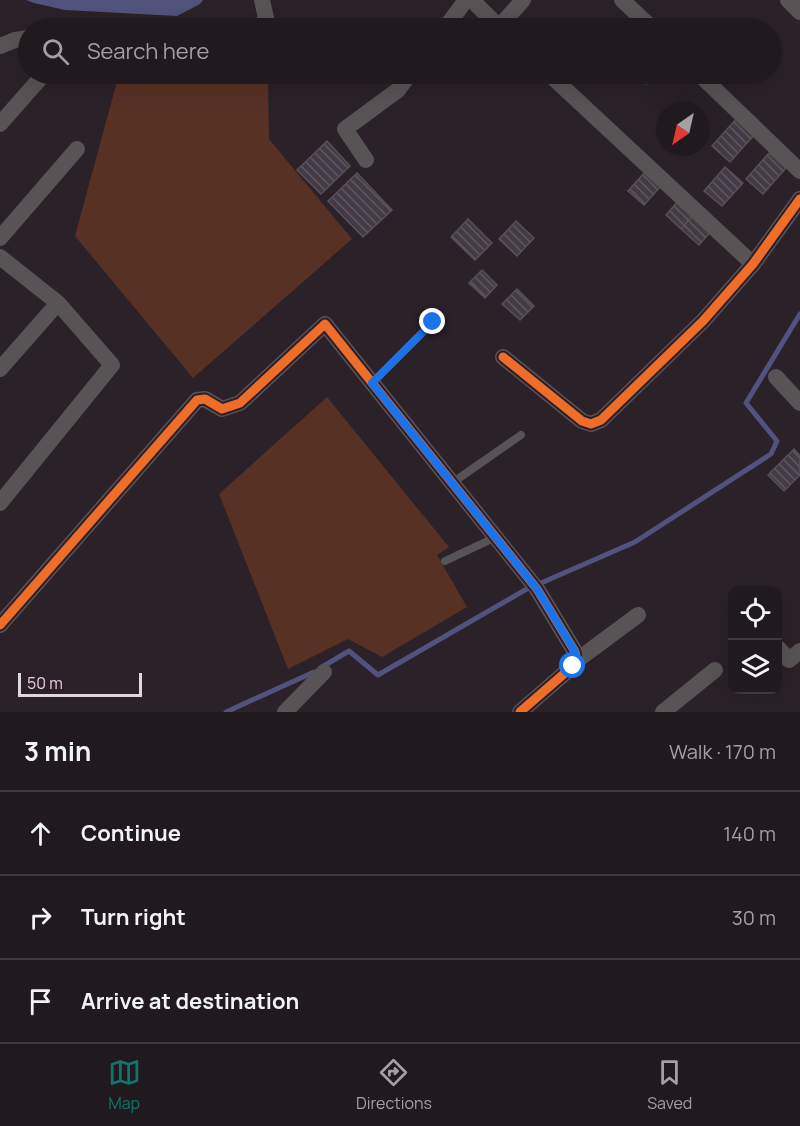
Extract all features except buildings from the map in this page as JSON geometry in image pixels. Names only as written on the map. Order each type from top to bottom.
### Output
[{"type":"street","points":[[262,0],[266,18]]},
{"type":"street","points":[[452,18],[466,0]]},
{"type":"street","points":[[472,0],[490,18]]},
{"type":"street","points":[[508,18],[523,0]]},
{"type":"street","points":[[622,0],[641,18]]},
{"type":"street","points":[[788,0],[800,12]]},
{"type":"street","points":[[0,46],[18,40]]},
{"type":"street","points":[[0,124],[35,84]]},
{"type":"street","points":[[366,160],[345,129],[398,90],[402,84]]},
{"type":"street","points":[[560,84],[753,264]]},
{"type":"street","points":[[709,84],[800,171]]},
{"type":"street","points":[[0,238],[77,149]]},
{"type":"street","points":[[503,357],[582,421],[591,424],[601,420],[703,321],[753,264],[800,199]]},
{"type":"street","points":[[0,257],[58,303],[112,365],[0,503]]},
{"type":"street","points":[[0,369],[58,303]]},
{"type":"street","points":[[0,625],[197,400],[205,399],[222,409],[240,403],[325,324],[534,585],[574,650],[576,661]]},
{"type":"street","points":[[776,377],[800,403]]},
{"type":"street","points":[[520,712],[576,661],[638,615]]},
{"type":"street","points":[[782,653],[789,660],[800,651]]},
{"type":"street","points":[[663,712],[715,670]]},
{"type":"street","points":[[285,712],[324,672]]},
{"type":"lane","points":[[372,383],[433,322]]},
{"type":"lane","points":[[452,483],[521,435]]},
{"type":"lane","points":[[444,561],[496,537]]},
{"type":"shaded area","points":[[116,84],[268,84],[269,139],[352,239],[193,378],[75,236]]},
{"type":"shaded area","points":[[327,397],[449,547],[437,555],[467,607],[382,657],[348,639],[288,669],[219,494]]},
{"type":"water","points":[[26,0],[203,0],[200,4],[177,16],[65,10]]},
{"type":"waterway","points":[[322,667],[349,651],[378,675],[525,590],[635,542],[771,454],[777,441],[746,403],[800,314]]},
{"type":"waterway","points":[[226,712],[314,672]]},
{"type":"cycle path","points":[[503,357],[582,421],[591,424],[601,420],[703,321],[753,264],[800,199]]},
{"type":"cycle path","points":[[0,625],[197,400],[205,399],[222,409],[240,403],[325,324],[537,589],[574,650],[576,658],[573,666],[520,712]]},
{"type":"route","points":[[433,322],[372,383],[537,589],[574,650],[576,661],[573,666]]}]
